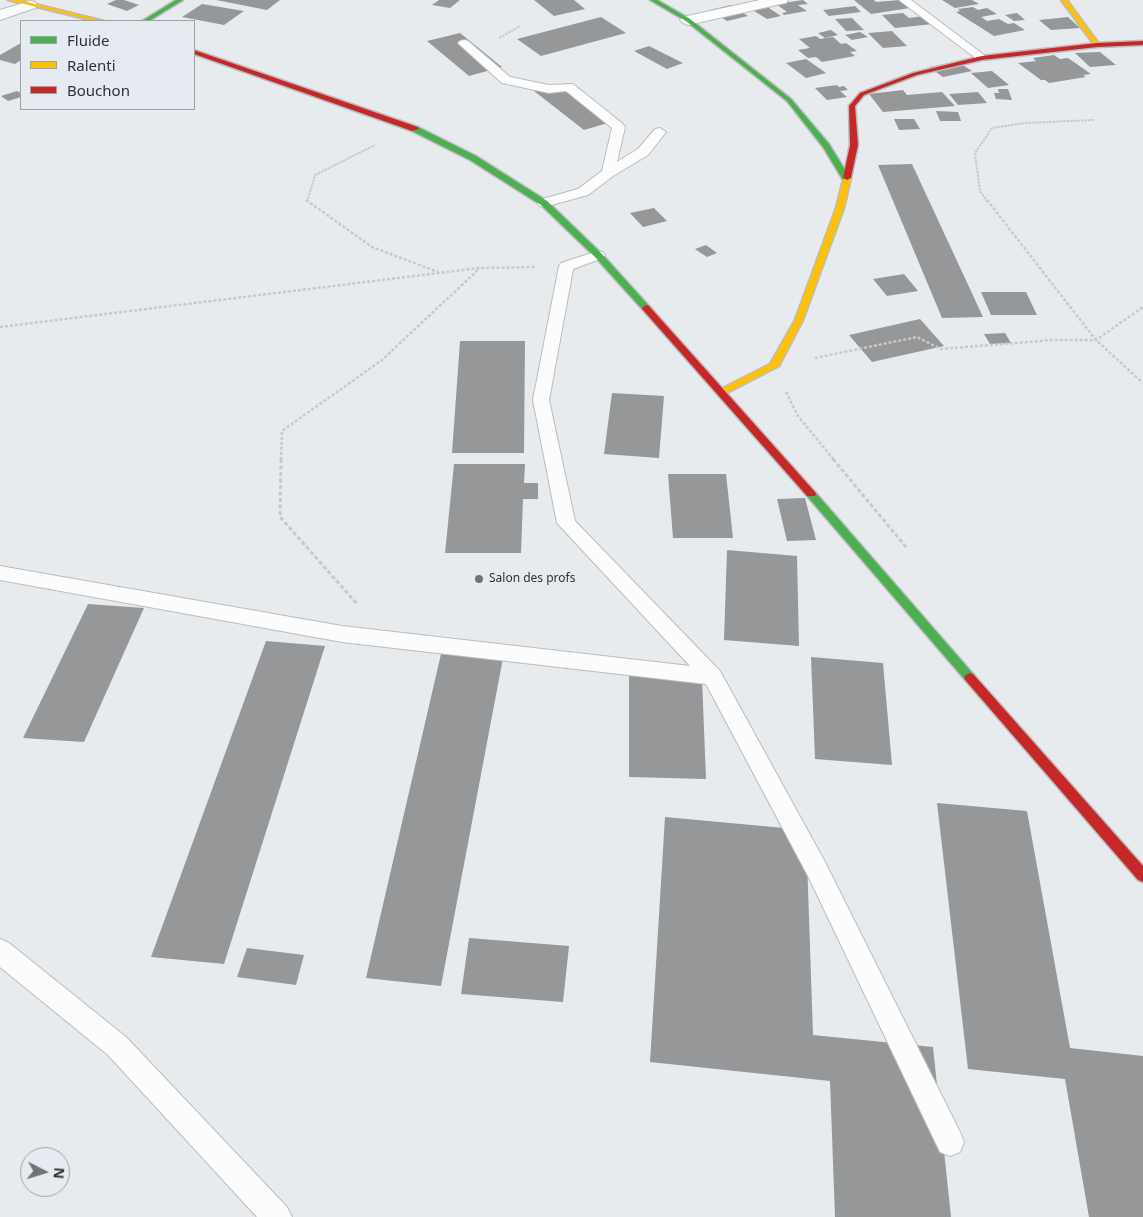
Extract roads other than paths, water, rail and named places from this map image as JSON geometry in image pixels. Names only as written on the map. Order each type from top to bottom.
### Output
[{"type":"street","points":[[11,0],[98,20]]},
{"type":"street","points":[[146,20],[180,0]]},
{"type":"street","points":[[654,0],[688,20],[789,100],[826,146],[846,178]]},
{"type":"street","points":[[688,20],[780,0]]},
{"type":"street","points":[[1064,0],[1097,45]]},
{"type":"street","points":[[0,15],[30,4]]},
{"type":"street","points":[[722,392],[774,366],[799,320],[840,208],[854,145],[852,106],[862,94],[915,74],[982,58],[1097,45],[1143,43]]},
{"type":"street","points":[[195,52],[412,128],[473,158],[544,203],[598,255],[722,392],[1143,876]]},
{"type":"lane","points":[[904,0],[982,58]]},
{"type":"lane","points":[[464,43],[506,80],[549,89],[569,88],[619,127],[608,173]]},
{"type":"lane","points":[[544,203],[583,192],[608,173],[643,152],[660,132]]},
{"type":"lane","points":[[598,255],[566,266],[541,400],[566,524],[713,677],[818,870],[950,1142]]},
{"type":"lane","points":[[0,573],[342,634],[713,677]]},
{"type":"lane","points":[[0,951],[117,1046],[277,1217]]},
{"type":"place","name":"Salon des profs","points":[[479,579]]}]
